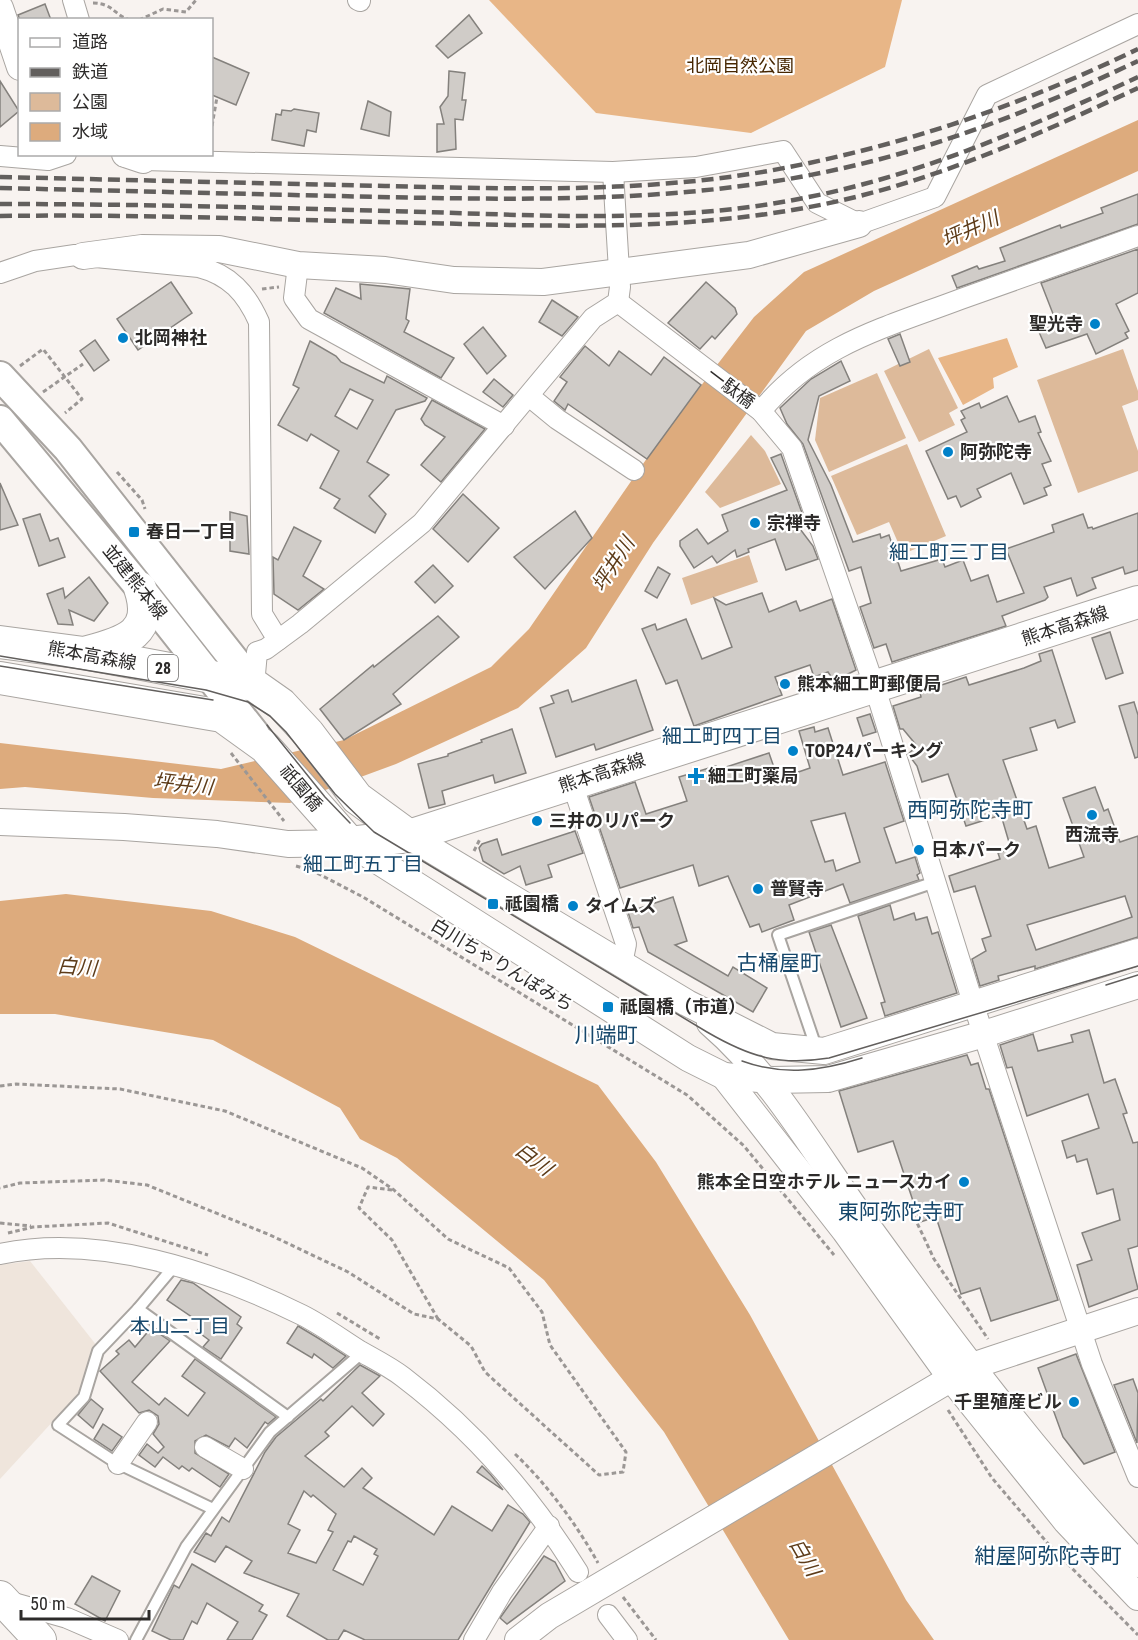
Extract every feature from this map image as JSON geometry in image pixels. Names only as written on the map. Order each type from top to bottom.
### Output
[{"type":"main road","name":"並建熊本線","points":[[8,372],[254,685]]},
{"type":"main road","name":"並建熊本線","points":[[0,420],[140,588],[268,750]]},
{"type":"main road","points":[[84,653],[118,644],[137,631],[146,608],[140,588]]},
{"type":"main road","name":"熊本高森線","points":[[341,834],[409,836],[1138,602]]},
{"type":"main road","name":"熊本高森線","points":[[0,642],[84,653],[254,685],[281,704],[308,733]]},
{"type":"main road","name":"熊本高森線","points":[[0,678],[222,716],[268,750]]},
{"type":"main road","name":"祇園橋","points":[[308,733],[357,798],[409,836]]},
{"type":"main road","name":"祇園橋","points":[[268,750],[341,834]]},
{"type":"main road","points":[[1,1598],[40,1640]]},
{"type":"street","points":[[73,0],[78,18]]},
{"type":"street","points":[[0,8],[18,61]]},
{"type":"street","points":[[0,273],[35,261],[142,248],[219,249],[297,275],[385,270],[454,280],[543,282],[749,255],[859,224],[935,197],[987,95],[1138,24]]},
{"type":"street","points":[[137,156],[613,172],[696,167],[783,151],[817,204],[859,224]]},
{"type":"street","points":[[0,156],[48,160],[60,156]]},
{"type":"street","points":[[254,685],[257,652],[300,624],[422,523],[593,318],[618,302],[619,271],[613,172]]},
{"type":"street","points":[[761,411],[781,386],[811,363],[862,336],[1138,236]]},
{"type":"street","points":[[83,256],[199,267],[215,271],[242,291],[259,322],[262,614],[278,640]]},
{"type":"street","points":[[297,275],[294,298],[309,319],[504,426]]},
{"type":"street","name":"一駄橋","points":[[618,302],[761,411],[792,448],[875,688],[973,1003],[1080,1330],[1138,1477]]},
{"type":"street","points":[[529,396],[557,419],[634,470]]},
{"type":"street","points":[[262,592],[271,612],[300,624]]},
{"type":"street","points":[[572,783],[626,944],[622,964]]},
{"type":"street","points":[[0,822],[205,833],[288,844],[341,834],[688,1058],[724,1076],[762,1079],[828,1079],[984,1034],[1138,985]]},
{"type":"street","points":[[409,836],[687,1003],[772,1046],[824,1050],[1138,952]]},
{"type":"street","points":[[687,1003],[719,1030],[799,1126],[862,1218],[961,1372],[1066,1521],[1138,1597]]},
{"type":"street","points":[[724,1076],[845,1231],[961,1372],[1138,1564]]},
{"type":"street","points":[[799,1126],[801,1101],[828,1079]]},
{"type":"street","points":[[0,1254],[50,1247],[136,1256],[176,1264],[303,1315],[402,1376],[470,1437],[518,1487],[549,1526],[578,1572]]},
{"type":"street","points":[[519,1640],[549,1616],[961,1372],[1138,1311]]},
{"type":"street","points":[[118,1464],[147,1422]]},
{"type":"street","points":[[205,1447],[243,1469]]},
{"type":"street","points":[[474,1640],[502,1592],[549,1526]]},
{"type":"street","points":[[1,1598],[67,1618],[118,1640]]},
{"type":"street","points":[[608,1615],[627,1640]]},
{"type":"lane","points":[[818,1050],[778,935],[935,882]]},
{"type":"lane","points":[[176,1264],[138,1310],[98,1351],[84,1397],[58,1425],[118,1464],[213,1509]]},
{"type":"lane","points":[[138,1310],[288,1416]]},
{"type":"lane","points":[[136,1640],[186,1547],[270,1432],[363,1352]]},
{"type":"path","points":[[143,18],[163,9],[186,12],[196,0]]},
{"type":"path","points":[[93,3],[114,8],[123,18]]},
{"type":"path","points":[[213,120],[217,97]]},
{"type":"path","points":[[242,291],[297,275]]},
{"type":"path","points":[[8,372],[43,350],[82,399],[59,418]]},
{"type":"path","points":[[39,395],[83,364]]},
{"type":"path","points":[[237,761],[287,825]]},
{"type":"path","points":[[476,859],[474,849],[486,830]]},
{"type":"path","name":"白川ちゃりんぽみち","points":[[293,865],[313,871],[363,897],[687,1095],[744,1146],[834,1255]]},
{"type":"path","points":[[0,1086],[16,1084],[120,1089],[225,1111],[362,1168],[394,1190],[448,1239],[509,1268],[542,1312],[550,1346],[626,1452],[623,1472],[599,1475],[485,1372],[471,1346],[438,1319],[392,1240],[359,1209],[368,1187],[394,1190]]},
{"type":"path","points":[[0,1188],[20,1184],[104,1180],[147,1185],[270,1235],[348,1272],[414,1314],[438,1319]]},
{"type":"path","points":[[911,1210],[934,1259],[1000,1357]]},
{"type":"path","points":[[946,1408],[999,1487],[1050,1546],[1138,1635]]},
{"type":"path","points":[[615,1577],[656,1640]]},
{"type":"shaded area","points":[[30,1261],[97,1346],[77,1395],[0,1479],[0,1265]]},
{"type":"green space","name":"北岡自然公園","points":[[489,0],[902,0],[885,67],[751,133],[596,113]]},
{"type":"green space","points":[[1007,338],[1018,367],[993,378],[994,388],[963,405],[938,358]]},
{"type":"green space","points":[[929,349],[958,408],[949,413],[955,425],[919,442],[884,371]]},
{"type":"green space","points":[[1123,349],[1138,391],[1138,400],[1122,406],[1138,451],[1138,471],[1078,493],[1037,380]]},
{"type":"green space","points":[[877,373],[906,438],[829,472],[815,440],[820,398]]},
{"type":"green space","points":[[751,435],[765,451],[781,484],[720,508],[705,492]]},
{"type":"green space","points":[[907,444],[946,536],[903,554],[889,522],[857,535],[831,476]]},
{"type":"green space","points":[[749,555],[758,582],[691,605],[682,578]]},
{"type":"water","name":"坪井川","points":[[1138,120],[1138,171],[874,291],[806,331],[653,543],[586,648],[518,708],[396,764],[290,803],[153,798],[25,787],[0,789],[0,743],[221,769],[344,740],[491,667],[529,629],[663,435],[754,317],[804,272]]},
{"type":"water","name":"白川","points":[[66,894],[211,911],[295,937],[598,1085],[656,1162],[750,1315],[906,1600],[934,1640],[789,1640],[664,1432],[544,1280],[397,1158],[360,1139],[340,1108],[213,1040],[55,1014],[0,1014],[0,901]]},
{"type":"building","points":[[45,4],[50,18],[19,18],[18,15]]},
{"type":"building","points":[[469,15],[482,33],[448,58],[436,46]]},
{"type":"building","points":[[213,57],[249,73],[236,105],[213,95]]},
{"type":"building","points":[[449,71],[465,73],[462,100],[466,100],[463,120],[455,119],[456,149],[437,152],[437,124],[444,124],[440,107],[448,96]]},
{"type":"building","points":[[0,81],[18,112],[0,127]]},
{"type":"building","points":[[368,101],[391,112],[389,136],[361,129]]},
{"type":"building","points":[[294,109],[319,113],[316,132],[307,130],[304,146],[272,140],[276,114],[281,115],[282,110]]},
{"type":"building","points":[[1138,194],[1138,224],[957,288],[952,276],[977,266],[979,269],[1005,261],[1000,248],[1060,225],[1061,228],[1103,213],[1101,208]]},
{"type":"building","points":[[1138,249],[1138,293],[1116,304],[1129,331],[1125,333],[1128,338],[1096,354],[1087,334],[1046,348],[1039,332],[1057,324],[1041,283]]},
{"type":"building","points":[[171,282],[192,313],[138,350],[117,319]]},
{"type":"building","points":[[706,282],[735,308],[737,314],[715,339],[712,336],[700,349],[668,323]]},
{"type":"building","points":[[360,284],[410,289],[406,319],[409,321],[404,332],[454,358],[441,378],[324,313],[336,288],[361,299]]},
{"type":"building","points":[[552,300],[578,317],[562,336],[539,322]]},
{"type":"building","points":[[483,327],[506,356],[487,374],[464,344]]},
{"type":"building","points":[[900,334],[910,362],[900,366],[888,339]]},
{"type":"building","points":[[95,340],[109,360],[94,371],[80,351]]},
{"type":"building","points":[[310,341],[336,356],[341,362],[384,383],[387,376],[427,398],[425,401],[396,410],[367,462],[389,475],[369,496],[386,514],[375,533],[334,508],[340,499],[320,488],[339,451],[311,434],[307,441],[278,425],[299,388],[293,385]],"holes":[[[350,389],[373,400],[357,429],[335,416]]]},
{"type":"building","points":[[585,346],[609,366],[619,351],[651,375],[664,357],[701,385],[647,459],[568,404],[565,410],[554,401],[567,382],[560,377]]},
{"type":"building","points":[[841,361],[850,381],[819,396],[808,440],[831,485],[853,542],[880,534],[881,538],[889,535],[901,571],[942,559],[945,567],[963,560],[971,581],[988,575],[997,602],[1024,593],[1006,549],[1054,532],[1052,525],[1083,514],[1088,528],[1093,529],[1138,513],[1138,570],[1125,574],[1123,567],[1092,578],[1096,588],[1077,596],[1071,578],[1044,587],[1048,597],[1045,600],[1002,616],[1006,626],[892,662],[886,644],[874,648],[860,607],[871,603],[861,567],[849,571],[803,444],[787,424],[780,408],[811,379]]},
{"type":"building","points":[[494,379],[513,395],[503,407],[483,392]]},
{"type":"building","points":[[1007,396],[1019,422],[1035,416],[1041,432],[1038,433],[1051,461],[1042,464],[1051,485],[1044,488],[1047,495],[1024,504],[1011,473],[977,489],[981,497],[961,507],[956,496],[948,499],[926,451],[967,432],[961,420],[965,418],[961,411],[979,403],[981,408]]},
{"type":"building","points":[[432,400],[485,429],[441,482],[421,465],[445,437],[425,425],[421,419]]},
{"type":"building","points":[[781,454],[802,513],[791,517],[813,546],[818,559],[786,570],[775,539],[748,549],[749,552],[737,557],[735,550],[717,563],[712,556],[694,568],[680,546],[680,541],[697,529],[708,544],[728,531],[722,515],[787,490],[771,458]]},
{"type":"building","points":[[0,483],[18,525],[0,530]]},
{"type":"building","points":[[463,494],[499,528],[468,562],[433,529]]},
{"type":"building","points":[[575,511],[592,538],[545,589],[514,557]]},
{"type":"building","points":[[230,512],[247,516],[249,554],[230,551]]},
{"type":"building","points":[[40,514],[50,541],[58,538],[65,557],[39,566],[23,519]]},
{"type":"building","points":[[294,527],[321,541],[303,576],[324,589],[298,610],[274,594],[273,557],[278,560]]},
{"type":"building","points":[[433,565],[453,586],[435,603],[415,582]]},
{"type":"building","points":[[658,567],[670,574],[657,598],[645,591]]},
{"type":"building","points":[[89,577],[108,603],[94,621],[69,610],[73,625],[58,624],[47,594],[63,588],[65,598]]},
{"type":"building","points":[[762,593],[769,612],[796,601],[800,611],[832,599],[856,670],[834,681],[828,672],[814,677],[810,665],[775,677],[782,695],[694,726],[677,680],[666,684],[642,629],[655,624],[657,630],[686,619],[702,659],[732,647],[714,598],[726,605]]},
{"type":"building","points":[[438,616],[459,637],[393,694],[401,704],[344,740],[320,709]]},
{"type":"building","points":[[1110,632],[1123,673],[1106,679],[1092,638]]},
{"type":"building","points":[[1052,650],[1075,722],[1058,728],[1055,720],[1030,728],[1037,750],[1003,760],[1027,829],[1036,826],[1049,868],[1084,857],[1063,798],[1095,787],[1104,811],[1108,809],[1120,842],[1138,836],[1138,937],[1035,969],[1035,966],[998,976],[999,980],[980,986],[972,959],[986,951],[982,939],[991,936],[975,886],[954,892],[949,876],[1000,859],[998,853],[1011,849],[1001,815],[966,826],[948,774],[922,782],[917,766],[908,754],[917,746],[903,729],[900,729],[893,706],[921,697],[920,692],[966,677],[969,685],[1024,668],[1041,661],[1039,654]],"holes":[[[1125,896],[1132,917],[1036,950],[1027,925]]]},
{"type":"building","points":[[636,680],[653,730],[596,750],[594,744],[556,757],[540,708],[554,703],[551,696],[568,690],[572,702]]},
{"type":"building","points":[[1134,702],[1138,715],[1138,757],[1135,758],[1119,706]]},
{"type":"building","points":[[870,714],[876,732],[863,736],[857,718]]},
{"type":"building","points":[[814,727],[815,732],[828,728],[843,775],[885,762],[904,821],[884,828],[896,863],[915,857],[920,873],[917,875],[919,880],[850,903],[843,884],[789,905],[794,920],[762,932],[759,924],[750,927],[728,876],[699,886],[693,865],[620,888],[589,797],[635,782],[646,814],[687,801],[679,777],[716,766],[717,770],[769,753],[778,779],[810,768],[799,731]],"holes":[[[845,813],[860,862],[836,871],[833,860],[825,862],[811,821]]]},
{"type":"building","points":[[512,729],[526,773],[495,783],[493,775],[442,791],[445,804],[429,808],[418,764],[448,756],[448,754],[482,742],[481,740]]},
{"type":"building","points":[[575,831],[583,853],[548,865],[552,877],[526,885],[520,866],[504,874],[483,861],[479,848],[482,844],[497,839],[502,855]]},
{"type":"building","points":[[673,897],[687,941],[675,945],[728,976],[733,967],[767,988],[753,1012],[648,952],[639,927],[633,928],[628,912]]},
{"type":"building","points":[[890,905],[894,920],[914,913],[916,920],[927,917],[932,934],[938,932],[957,993],[885,1016],[881,1003],[885,1002],[858,916]]},
{"type":"building","points":[[831,925],[867,1018],[841,1027],[809,932]]},
{"type":"building","points":[[1089,1030],[1104,1083],[1115,1079],[1127,1113],[1123,1114],[1133,1143],[1138,1142],[1138,1246],[1128,1249],[1138,1289],[1089,1307],[1077,1265],[1092,1260],[1082,1233],[1120,1220],[1113,1189],[1097,1194],[1087,1159],[1077,1162],[1075,1155],[1067,1158],[1062,1141],[1099,1128],[1088,1094],[1027,1116],[1012,1067],[1007,1068],[1000,1045],[1033,1034],[1038,1051],[1073,1042],[1071,1035]]},
{"type":"building","name":"熊本全日空ホテル ニュースカイ","points":[[967,1055],[971,1065],[978,1063],[986,1089],[989,1089],[1058,1300],[991,1321],[980,1288],[961,1294],[936,1217],[920,1222],[893,1141],[858,1152],[839,1091]]},
{"type":"building","points":[[181,1280],[193,1283],[241,1317],[237,1324],[242,1328],[221,1359],[203,1347],[209,1340],[197,1331],[202,1324],[167,1300]]},
{"type":"building","points":[[298,1326],[346,1356],[333,1368],[314,1354],[312,1358],[287,1343]]},
{"type":"building","points":[[151,1328],[170,1341],[132,1382],[159,1405],[165,1398],[188,1416],[205,1393],[182,1376],[195,1359],[276,1417],[268,1424],[265,1422],[247,1448],[235,1438],[229,1447],[206,1435],[195,1441],[195,1453],[229,1474],[220,1487],[192,1468],[189,1471],[182,1466],[179,1469],[163,1457],[155,1467],[139,1455],[147,1444],[158,1453],[164,1447],[153,1434],[159,1424],[158,1416],[149,1410],[139,1413],[100,1371],[119,1354],[116,1351],[129,1340],[135,1347]]},
{"type":"building","name":"千里殖産ビル","points":[[1076,1354],[1115,1452],[1084,1464],[1063,1437],[1038,1368]]},
{"type":"building","points":[[360,1365],[380,1376],[362,1393],[384,1414],[373,1426],[352,1406],[325,1432],[329,1436],[305,1456],[344,1487],[362,1468],[372,1478],[363,1488],[434,1535],[452,1506],[492,1531],[508,1505],[523,1514],[530,1522],[458,1640],[365,1640],[344,1630],[338,1640],[328,1640],[287,1616],[299,1594],[244,1573],[252,1561],[226,1546],[215,1562],[194,1552],[206,1533],[211,1536],[222,1517],[229,1522],[265,1452],[276,1437],[321,1399],[323,1401]],"holes":[[[304,1491],[311,1497],[313,1495],[336,1514],[328,1530],[333,1532],[316,1563],[288,1553],[300,1530],[288,1524]],[[354,1536],[377,1549],[374,1554],[378,1556],[363,1585],[333,1570],[348,1541],[351,1542]]]},
{"type":"building","points":[[1133,1379],[1138,1393],[1137,1443],[1114,1385]]},
{"type":"building","points":[[91,1399],[103,1409],[93,1428],[78,1415]]},
{"type":"building","points":[[103,1424],[122,1437],[112,1451],[94,1439]]},
{"type":"building","points":[[482,1466],[491,1475],[503,1490],[477,1472]]},
{"type":"building","points":[[544,1556],[555,1562],[565,1581],[507,1624],[500,1618]]},
{"type":"building","points":[[192,1564],[263,1605],[259,1611],[267,1615],[252,1640],[227,1640],[238,1622],[207,1603],[197,1624],[192,1621],[183,1640],[171,1640],[152,1631],[174,1585],[179,1588]]},
{"type":"building","points":[[92,1576],[120,1591],[105,1621],[75,1604]]},
{"type":"tram line","points":[[0,656],[206,690],[248,702],[270,716],[286,732],[335,794],[374,832],[707,1032],[737,1048],[765,1057],[795,1061],[829,1058],[1138,966]]},
{"type":"tram line","points":[[0,666],[213,700]]},
{"type":"tram line","points":[[267,725],[325,797],[350,823]]},
{"type":"tram line","points":[[1106,985],[1138,975]]},
{"type":"tram line","points":[[742,1061],[772,1069],[802,1070],[817,1069],[862,1058]]},
{"type":"railway","points":[[0,177],[529,188],[625,186],[720,178],[768,171],[864,150],[957,123],[1049,89],[1138,49]]},
{"type":"railway","points":[[0,188],[497,199],[615,197],[732,187],[790,179],[848,167],[923,147],[1032,108],[1138,61]]},
{"type":"railway","points":[[0,204],[213,206],[568,216],[663,214],[758,206],[848,188],[933,163],[1057,114],[1138,77]]},
{"type":"railway","points":[[0,216],[160,217],[568,226],[663,224],[757,215],[848,199],[933,174],[1057,125],[1138,88]]},
{"type":"place","name":"聖光寺","points":[[1095,324]]},
{"type":"place","name":"北岡神社","points":[[123,338]]},
{"type":"place","name":"阿弥陀寺","points":[[948,452]]},
{"type":"place","name":"宗禅寺","points":[[755,523]]},
{"type":"place","name":"春日一丁目","points":[[134,532]]},
{"type":"place","name":"熊本細工町郵便局","points":[[785,684]]},
{"type":"place","name":"TOP24パーキング","points":[[793,751]]},
{"type":"place","name":"細工町薬局","points":[[696,776]]},
{"type":"place","name":"西流寺","points":[[1092,815]]},
{"type":"place","name":"三井のリパーク","points":[[537,821]]},
{"type":"place","name":"日本パーク","points":[[919,850]]},
{"type":"place","name":"普賢寺","points":[[758,889]]},
{"type":"place","name":"祗園橋","points":[[493,904]]},
{"type":"place","name":"タイムズ","points":[[573,906]]},
{"type":"place","name":"祗園橋（市道）","points":[[608,1007]]},
{"type":"place","name":"熊本全日空ホテル ニュースカイ","points":[[964,1182]]},
{"type":"place","name":"千里殖産ビル","points":[[1074,1402]]},
{"type":"district","name":"細工町三丁目","points":[[949,552]]},
{"type":"district","name":"細工町四丁目","points":[[722,736]]},
{"type":"district","name":"西阿弥陀寺町","points":[[970,810]]},
{"type":"district","name":"細工町五丁目","points":[[363,864]]},
{"type":"district","name":"古桶屋町","points":[[779,963]]},
{"type":"district","name":"川端町","points":[[606,1035]]},
{"type":"district","name":"東阿弥陀寺町","points":[[901,1212]]},
{"type":"district","name":"本山二丁目","points":[[180,1326]]},
{"type":"district","name":"紺屋阿弥陀寺町","points":[[1048,1556]]}]
